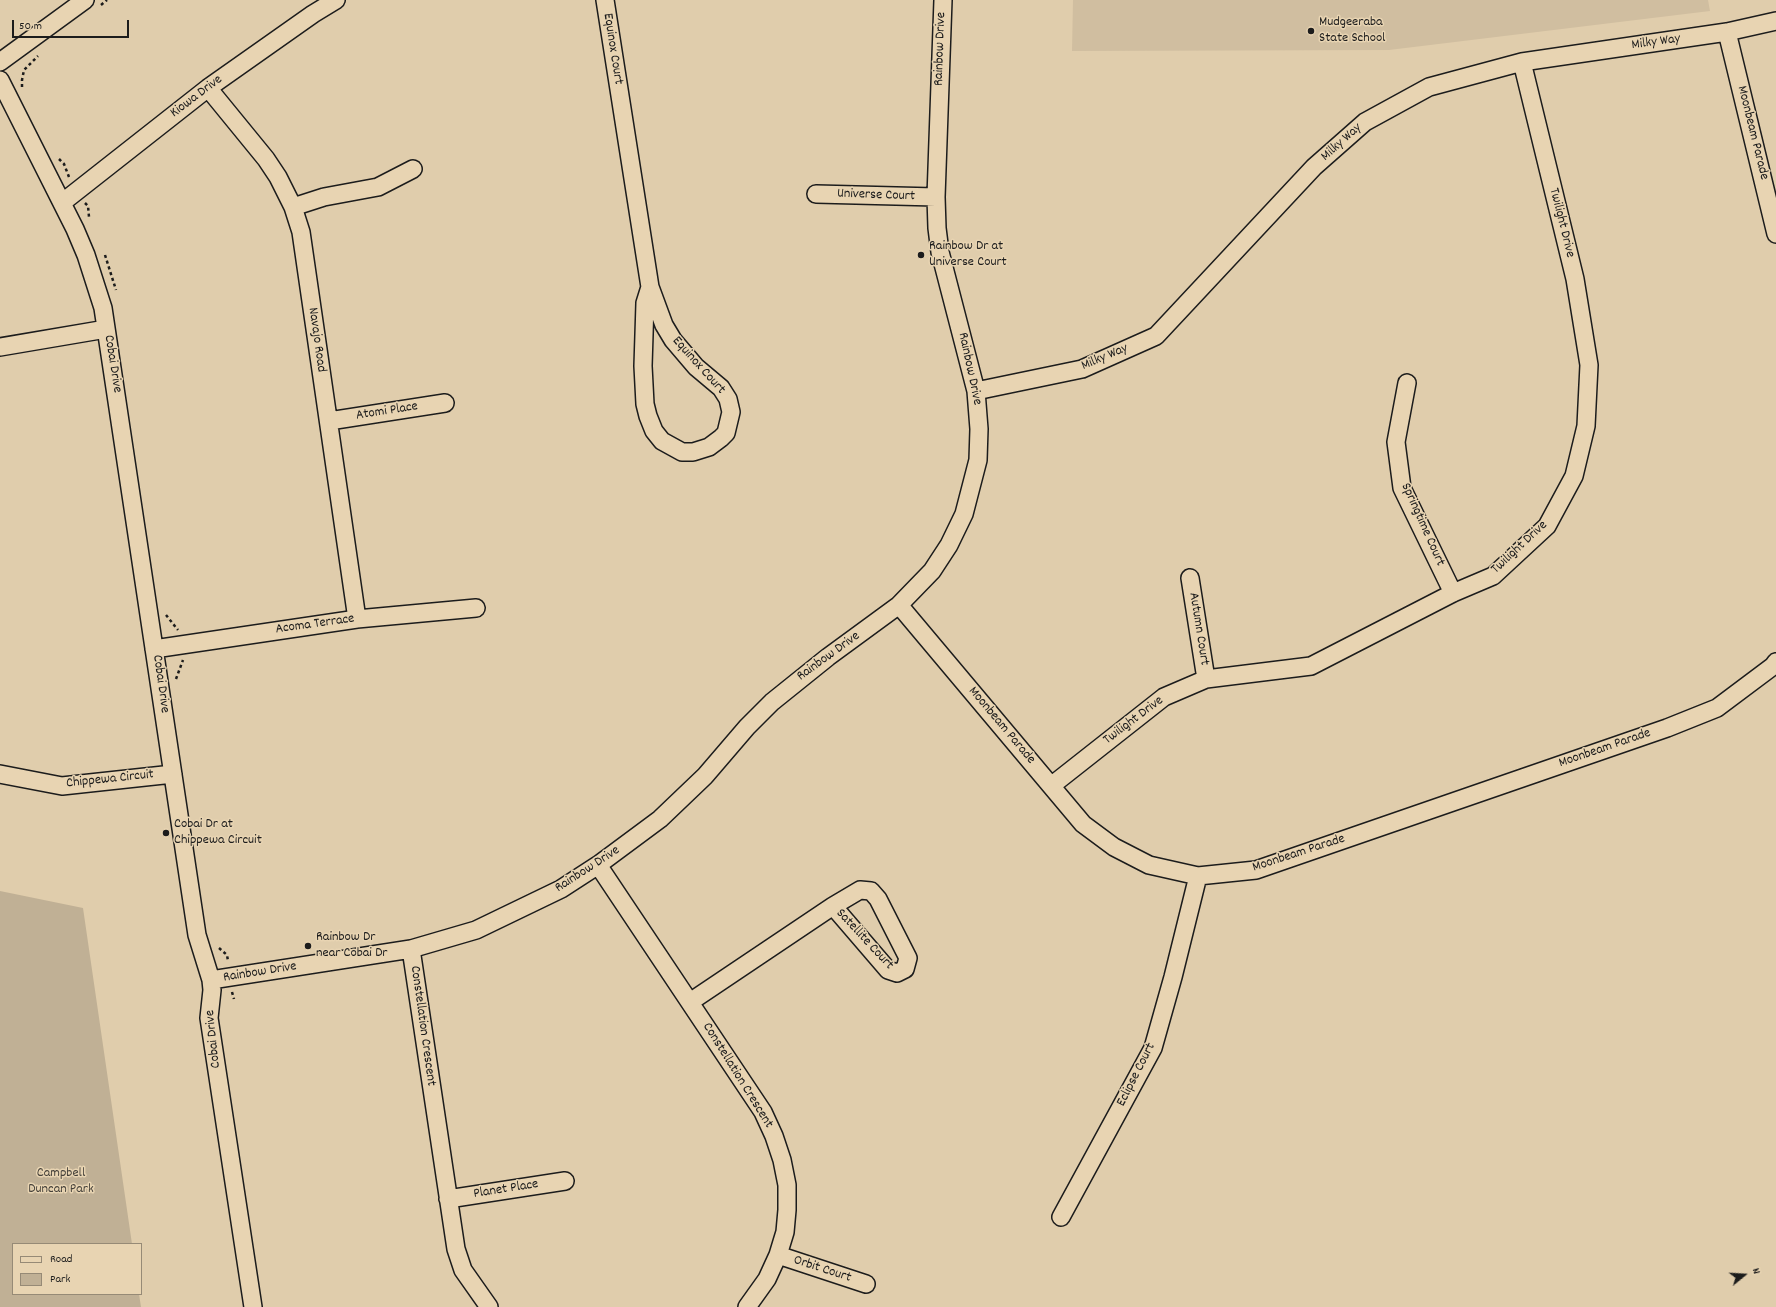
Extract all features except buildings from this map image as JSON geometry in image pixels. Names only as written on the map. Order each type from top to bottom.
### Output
[{"type":"street","points":[[0,62],[85,0]]},
{"type":"street","name":"Kiowa Drive","points":[[63,202],[208,88],[313,14],[336,0]]},
{"type":"street","name":"Equinox Court","points":[[605,0],[650,287],[664,325],[673,340],[696,367],[721,388],[728,400],[731,412],[726,433],[709,447],[693,452],[682,452],[662,441],[654,431],[645,404],[643,366],[645,303],[650,287]]},
{"type":"street","name":"Rainbow Drive","points":[[212,980],[411,949],[476,930],[508,916],[561,889],[598,865],[677,804],[705,776],[747,727],[788,688],[899,605],[932,571],[949,545],[964,514],[978,460],[979,429],[976,391],[940,252],[937,228],[936,197],[943,0]]},
{"type":"street","name":"Milky Way","points":[[976,391],[1056,376],[1082,369],[1156,336],[1314,167],[1365,122],[1429,87],[1522,62],[1727,32],[1776,21]]},
{"type":"street","name":"Moonbeam Parade","points":[[1727,32],[1776,234]]},
{"type":"street","name":"Twilight Drive","points":[[1050,786],[1164,697],[1206,679],[1311,666],[1453,593],[1493,576],[1547,526],[1574,476],[1586,426],[1589,365],[1575,279],[1522,62]]},
{"type":"street","name":"Cobai Drive","points":[[0,80],[63,202],[86,255],[95,279],[106,329],[197,935],[212,980],[209,1018],[253,1307]]},
{"type":"street","name":"Navajo Road","points":[[208,88],[266,159],[278,177],[293,207],[301,232],[357,619]]},
{"type":"street","points":[[293,207],[324,196],[378,187],[413,169]]},
{"type":"street","name":"Universe Court","points":[[816,194],[936,197]]},
{"type":"street","points":[[0,347],[106,329]]},
{"type":"street","name":"Springtime Court","points":[[1407,384],[1396,442],[1402,488],[1453,593]]},
{"type":"street","name":"Atomi Place","points":[[328,421],[446,403]]},
{"type":"street","name":"Autumn Court","points":[[1190,578],[1206,679]]},
{"type":"street","name":"Moonbeam Parade","points":[[899,605],[1083,824],[1114,847],[1149,865],[1198,876],[1256,870],[1667,728],[1717,708],[1776,662]]},
{"type":"street","name":"Acoma Terrace","points":[[154,649],[357,619],[476,608]]},
{"type":"street","name":"Chippewa Circuit","points":[[0,774],[62,786],[173,774]]},
{"type":"street","name":"Constellation Crescent","points":[[598,865],[763,1112],[774,1136],[782,1160],[787,1185],[787,1210],[784,1232],[778,1255],[767,1279],[747,1307]]},
{"type":"street","name":"Eclipse Court","points":[[1061,1217],[1152,1048],[1173,977],[1198,876]]},
{"type":"street","name":"Satellite Court","points":[[690,1002],[833,906],[860,890],[868,890],[874,893],[908,958],[905,970],[897,974],[888,970],[833,906]]},
{"type":"street","name":"Constellation Crescent","points":[[411,949],[456,1248],[463,1270],[488,1307]]},
{"type":"street","name":"Planet Place","points":[[448,1199],[565,1181]]},
{"type":"street","name":"Orbit Court","points":[[778,1255],[866,1284]]},
{"type":"shaded area","name":"Mudgeeraba State School","points":[[1073,0],[1708,0],[1710,11],[1389,50],[1072,51]]},
{"type":"green space","name":"Campbell Duncan Park","points":[[0,891],[83,908],[132,1243],[12,1243],[12,1295],[139,1295],[141,1307],[0,1307]]},
{"type":"place","name":"Mudgeeraba State School","points":[[1311,31]]},
{"type":"place","name":"Rainbow Dr at Universe Court","points":[[921,255]]},
{"type":"place","name":"Cobai Dr at Chippewa Circuit","points":[[166,833]]},
{"type":"place","name":"Rainbow Dr near Cobai Dr","points":[[308,946]]}]
